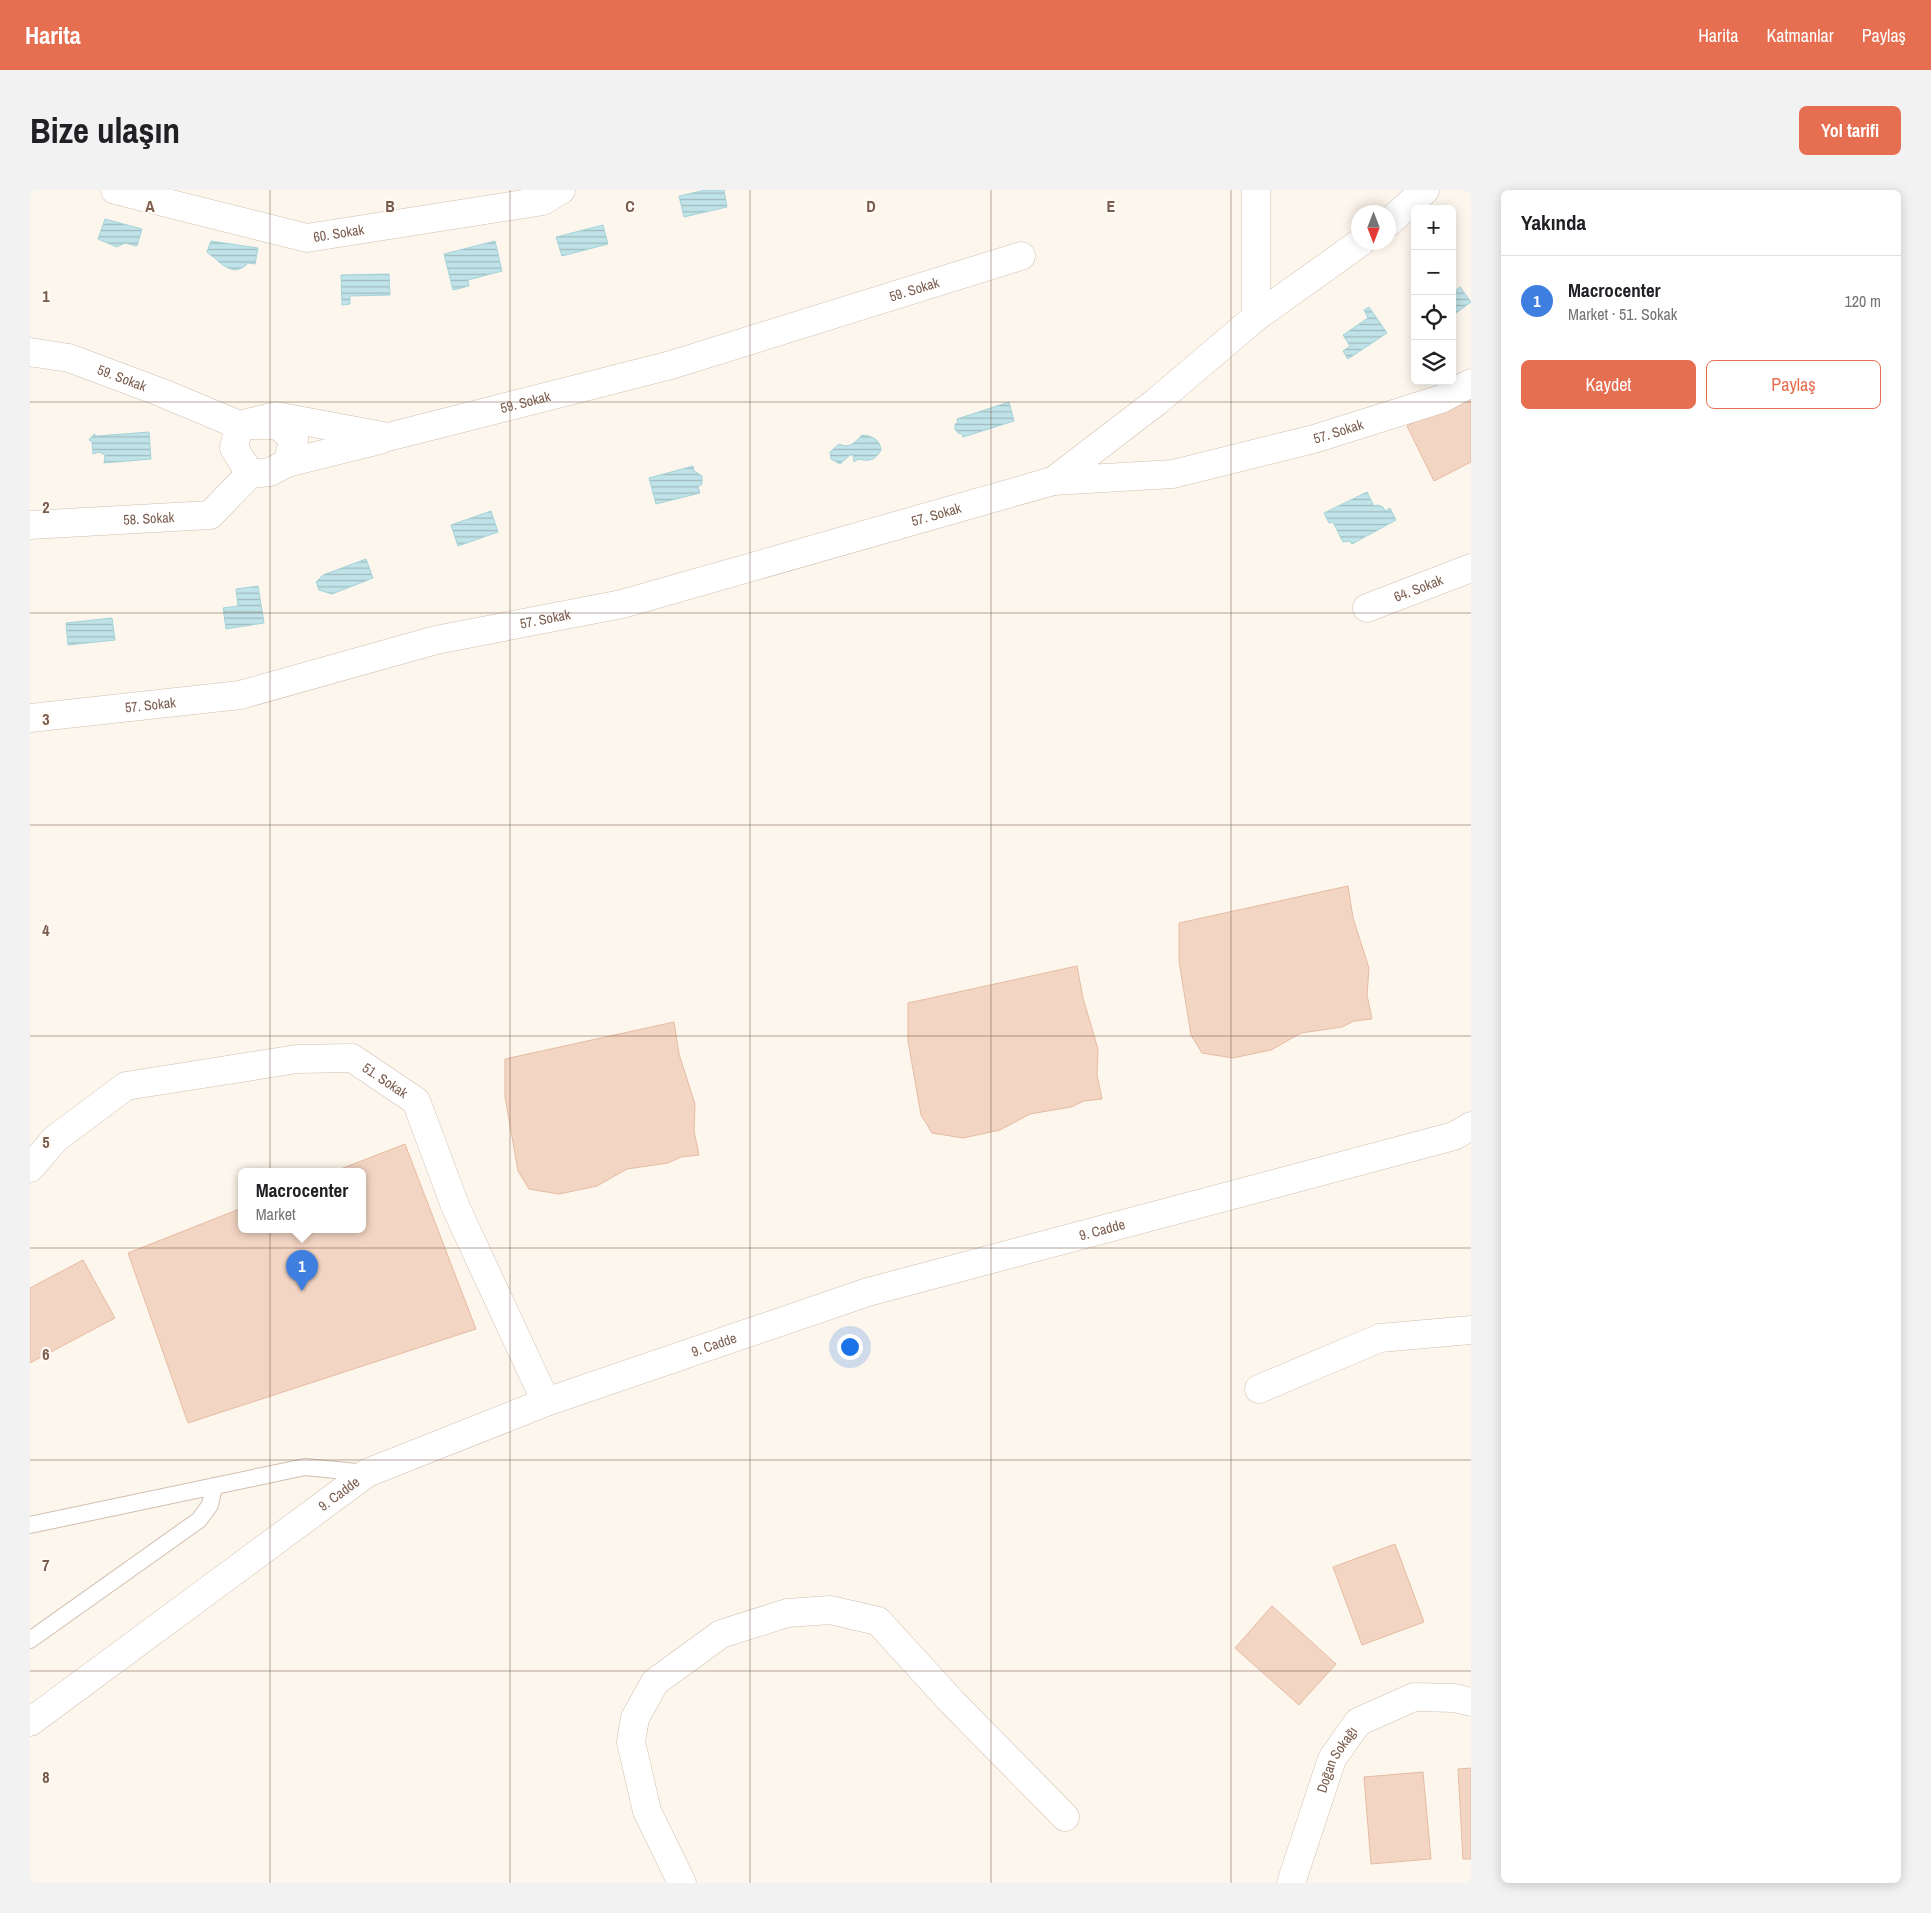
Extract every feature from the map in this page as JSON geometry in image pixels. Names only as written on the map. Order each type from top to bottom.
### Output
[{"type":"street","name":"60. Sokak","points":[[115,190],[307,238],[543,202],[562,190]]},
{"type":"street","points":[[1256,190],[1256,317]]},
{"type":"street","points":[[1396,216],[1425,190]]},
{"type":"street","name":"57. Sokak","points":[[1053,481],[1156,402],[1256,317],[1351,249]]},
{"type":"street","name":"59. Sokak","points":[[30,352],[68,358],[160,392],[238,425],[276,416],[388,437],[671,365],[1021,256]]},
{"type":"street","name":"57. Sokak","points":[[30,718],[240,695],[436,640],[622,604],[1053,481],[1173,474],[1314,439],[1440,398],[1471,383]]},
{"type":"street","points":[[286,463],[294,439],[277,425],[238,425],[234,448],[250,474],[270,472],[286,463],[388,437]]},
{"type":"street","name":"58. Sokak","points":[[30,525],[210,515],[250,474]]},
{"type":"street","name":"64. Sokak","points":[[1367,608],[1471,568]]},
{"type":"street","name":"51. Sokak","points":[[30,1168],[55,1139],[126,1086],[297,1059],[352,1058],[416,1101],[456,1208],[546,1402]]},
{"type":"street","name":"9. Cadde","points":[[30,1722],[367,1473],[546,1402],[868,1292],[1454,1136],[1471,1126]]},
{"type":"street","points":[[1259,1389],[1380,1338],[1471,1330]]},
{"type":"street","points":[[682,1883],[647,1811],[631,1742],[635,1718],[655,1682],[721,1634],[787,1613],[830,1610],[878,1621],[952,1702],[1065,1818]]},
{"type":"street","name":"Doğan Sokağı","points":[[1291,1883],[1332,1759],[1358,1722],[1414,1697],[1455,1698],[1471,1702]]},
{"type":"lane","points":[[30,1525],[305,1467],[367,1473]]},
{"type":"lane","points":[[30,1640],[199,1520],[210,1504],[214,1486]]},
{"type":"water","points":[[706,190],[724,190],[727,207],[684,217],[679,196]]},
{"type":"water","points":[[105,219],[142,229],[137,246],[125,243],[117,247],[98,239]]},
{"type":"water","points":[[603,225],[608,244],[562,256],[556,237]]},
{"type":"water","points":[[211,241],[258,248],[255,264],[248,263],[236,270],[224,266],[207,252]]},
{"type":"water","points":[[495,241],[502,271],[468,280],[469,286],[453,290],[444,254]]},
{"type":"water","points":[[389,274],[390,295],[350,296],[350,304],[342,305],[341,275]]},
{"type":"water","points":[[1460,287],[1471,302],[1456,313],[1456,295],[1456,290]]},
{"type":"water","points":[[1369,307],[1387,333],[1348,359],[1343,351],[1350,346],[1343,335],[1368,318],[1364,310]]},
{"type":"water","points":[[1009,402],[1014,421],[963,437],[955,429],[955,424],[958,423],[957,419]]},
{"type":"water","points":[[149,432],[151,459],[104,463],[105,455],[99,452],[93,454],[92,442],[89,440],[94,434],[97,436]]},
{"type":"water","points":[[862,435],[872,437],[879,443],[881,450],[877,456],[869,460],[858,459],[854,462],[853,455],[850,455],[840,464],[831,459],[830,452],[839,444],[849,445]]},
{"type":"water","points":[[693,466],[694,471],[702,476],[702,484],[698,487],[700,493],[656,504],[649,478]]},
{"type":"water","points":[[1367,492],[1374,506],[1383,507],[1385,511],[1390,508],[1396,520],[1352,544],[1349,541],[1343,542],[1333,522],[1329,523],[1324,513]]},
{"type":"water","points":[[491,511],[498,532],[458,546],[451,525]]},
{"type":"water","points":[[366,559],[373,578],[332,594],[319,590],[316,582],[323,575]]},
{"type":"water","points":[[258,586],[264,623],[226,629],[223,608],[238,606],[236,589]]},
{"type":"water","points":[[112,618],[115,640],[68,645],[66,623]]},
{"type":"building","points":[[1471,394],[1471,462],[1434,481],[1407,426]]},
{"type":"building","points":[[1348,886],[1353,918],[1369,968],[1367,995],[1372,1019],[1354,1021],[1342,1027],[1301,1033],[1271,1050],[1233,1058],[1202,1053],[1191,1035],[1179,961],[1179,923]]},
{"type":"building","points":[[1077,966],[1083,998],[1098,1049],[1097,1075],[1102,1099],[1084,1101],[1071,1107],[1030,1114],[1000,1130],[963,1138],[932,1133],[921,1115],[908,1041],[908,1003]]},
{"type":"building","points":[[674,1022],[679,1054],[695,1104],[694,1131],[699,1155],[681,1157],[668,1163],[627,1169],[597,1186],[559,1194],[529,1189],[518,1171],[505,1097],[505,1059]]},
{"type":"building","points":[[405,1144],[476,1329],[188,1423],[128,1253],[238,1210],[238,1233],[366,1233],[366,1168],[343,1168]]},
{"type":"building","points":[[83,1260],[115,1318],[30,1363],[30,1288]]},
{"type":"building","points":[[1395,1544],[1424,1622],[1362,1645],[1333,1567]]},
{"type":"building","points":[[1272,1606],[1336,1664],[1299,1705],[1235,1648]]},
{"type":"building","points":[[1471,1768],[1471,1859],[1463,1859],[1458,1769]]},
{"type":"building","points":[[1423,1772],[1431,1859],[1371,1864],[1364,1777]]},
{"type":"place","name":"Macrocenter","points":[[302,1291]]}]
